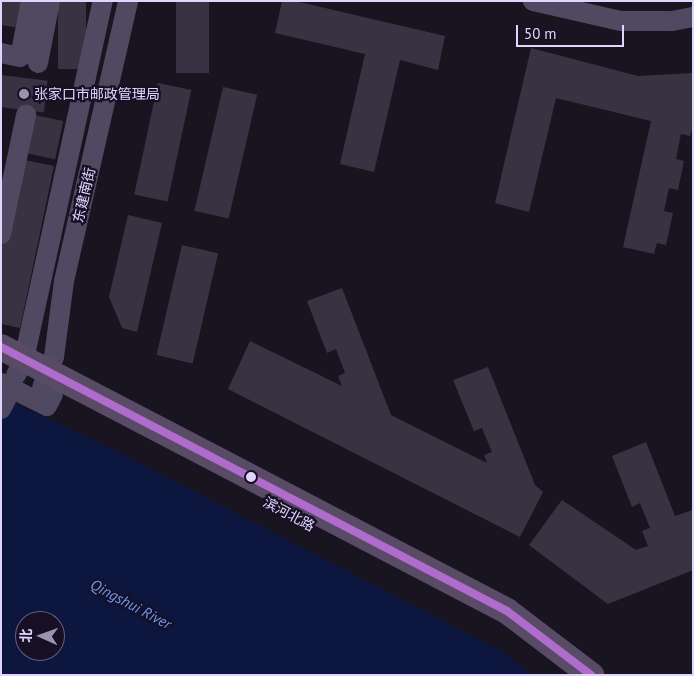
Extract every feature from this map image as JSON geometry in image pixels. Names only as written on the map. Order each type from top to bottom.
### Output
[{"type":"main road","name":"滨河北路","points":[[1,347],[11,374],[48,390],[507,611],[590,675]]},
{"type":"main road","name":"滨河北路","points":[[48,390],[511,632],[569,675]]},
{"type":"street","points":[[1,53],[20,57],[31,1]]},
{"type":"street","points":[[38,63],[50,1]]},
{"type":"street","name":"东建南街","points":[[1,409],[103,1]]},
{"type":"street","name":"东建南街","points":[[48,390],[64,281],[128,1]]},
{"type":"street","points":[[533,1],[621,21],[672,21],[693,17]]},
{"type":"street","points":[[1,234],[26,115]]},
{"type":"water","name":"Qingshui River","points":[[1,397],[107,446],[505,653],[531,675],[7,675],[1,672]]},
{"type":"building","points":[[1,1],[23,1],[19,28],[1,25]]},
{"type":"building","points":[[58,1],[86,1],[86,69],[58,69]]},
{"type":"building","points":[[176,1],[209,1],[209,73],[176,73]]},
{"type":"building","points":[[282,1],[295,1],[445,36],[438,70],[400,60],[374,172],[340,164],[365,54],[275,33]]},
{"type":"building","points":[[531,48],[638,76],[693,73],[693,126],[690,136],[681,134],[676,159],[684,161],[678,190],[669,188],[664,211],[673,213],[666,245],[657,243],[654,254],[623,247],[651,121],[556,98],[529,212],[495,203]]},
{"type":"building","name":"张家口市邮政管理局","points":[[1,75],[48,81],[44,112],[1,107]]},
{"type":"building","points":[[158,83],[191,90],[168,202],[134,195]]},
{"type":"building","points":[[223,87],[257,95],[229,219],[194,211]]},
{"type":"building","points":[[30,114],[63,121],[55,159],[22,152]]},
{"type":"building","points":[[20,159],[54,166],[20,328],[1,324],[1,250]]},
{"type":"building","points":[[128,215],[162,223],[137,332],[122,328],[109,297]]},
{"type":"building","points":[[182,245],[218,253],[193,363],[157,355]]},
{"type":"building","points":[[342,288],[391,415],[487,463],[484,455],[492,452],[482,428],[474,431],[453,380],[488,367],[535,485],[543,492],[520,537],[228,389],[250,341],[342,386],[338,376],[345,373],[336,349],[327,353],[307,301]]},
{"type":"building","points":[[646,442],[675,516],[693,510],[693,570],[608,604],[529,545],[562,500],[636,550],[648,546],[642,531],[650,528],[640,503],[632,507],[612,456]]},
{"type":"transit line","points":[[1,347],[507,611],[591,675]]},
{"type":"place","name":"张家口市邮政管理局","points":[[24,94]]}]
